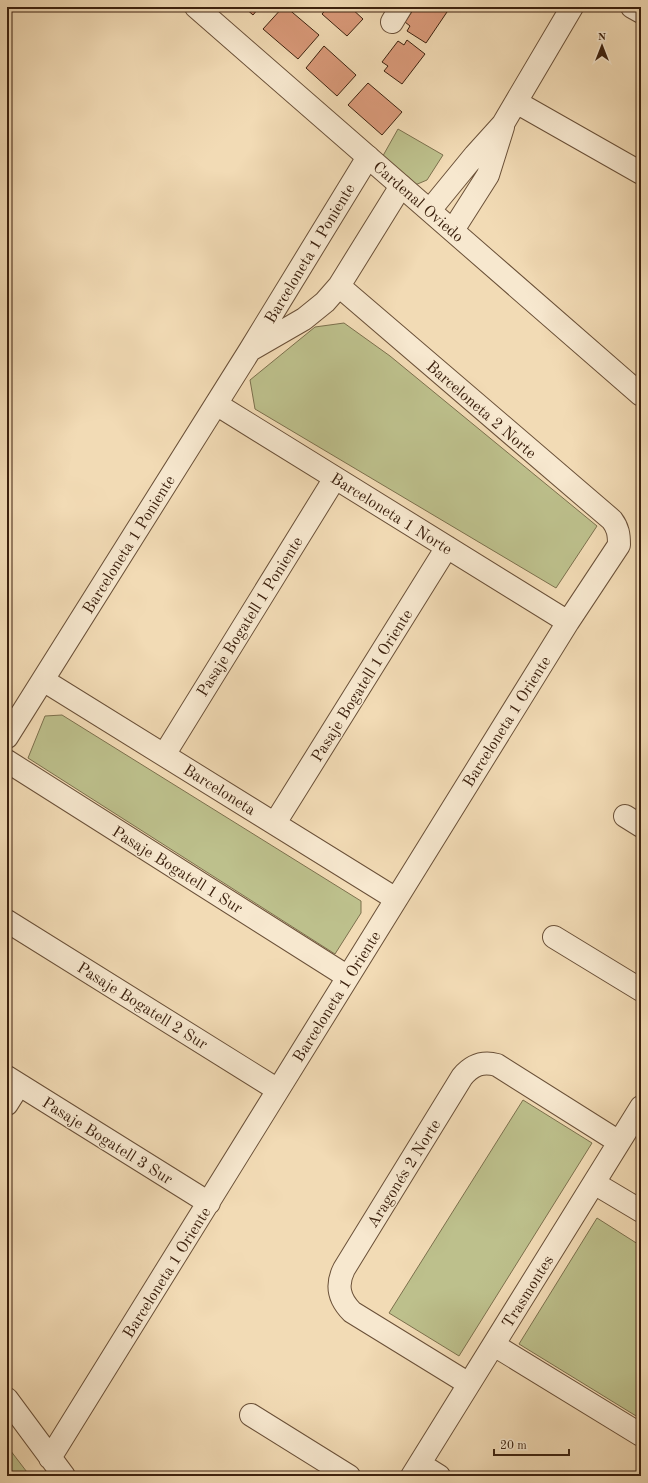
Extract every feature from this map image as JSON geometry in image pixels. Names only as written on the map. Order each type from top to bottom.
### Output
[{"type":"street","name":"Cardenal Oviedo","points":[[196,7],[641,394]]},
{"type":"street","points":[[453,230],[488,175],[504,124],[572,7]]},
{"type":"street","points":[[632,7],[641,12]]},
{"type":"street","points":[[516,102],[641,173]]},
{"type":"street","points":[[430,210],[475,155],[504,124]]},
{"type":"street","name":"Barceloneta 1 Poniente","points":[[7,737],[250,350],[368,157]]},
{"type":"street","name":"Barceloneta 1 Poniente","points":[[250,350],[304,319],[325,302],[339,286],[401,186]]},
{"type":"street","name":"Barceloneta 2 Norte","points":[[339,286],[612,520],[617,527],[619,535]]},
{"type":"street","name":"Barceloneta 1 Norte","points":[[216,404],[568,622]]},
{"type":"street","name":"Pasaje Bogatell 1 Poniente","points":[[164,755],[335,478]]},
{"type":"street","name":"Barceloneta 1 Oriente","points":[[50,1458],[568,622],[615,553],[619,545],[619,535]]},
{"type":"street","name":"Pasaje Bogatell 1 Oriente","points":[[275,823],[447,547]]},
{"type":"street","name":"Barceloneta","points":[[43,680],[396,899]]},
{"type":"street","name":"Pasaje Bogatell 1 Sur","points":[[7,761],[348,977]]},
{"type":"street","name":"Pasaje Bogatell 2 Sur","points":[[7,921],[278,1090]]},
{"type":"street","points":[[554,937],[641,990]]},
{"type":"street","name":"Aragonés 2 Norte","points":[[469,1384],[352,1312],[346,1306],[340,1292],[339,1284],[344,1269],[462,1077],[474,1066],[481,1064],[489,1063],[501,1067],[619,1142]]},
{"type":"street","points":[[7,1104],[13,1081]]},
{"type":"street","name":"Pasaje Bogatell 3 Sur","points":[[13,1081],[208,1202]]},
{"type":"street","name":"Trasmontes","points":[[416,1470],[641,1107]]},
{"type":"street","points":[[594,1182],[641,1211]]},
{"type":"street","points":[[494,1345],[641,1435]]},
{"type":"street","points":[[7,1399],[64,1476]]},
{"type":"street","points":[[251,1415],[349,1476]]},
{"type":"street","points":[[416,1470],[439,1476]]},
{"type":"green space","points":[[398,129],[443,155],[427,180],[408,188],[380,161]]},
{"type":"green space","points":[[344,323],[390,356],[597,526],[556,588],[255,409],[250,380],[315,327]]},
{"type":"green space","points":[[62,715],[361,901],[361,913],[335,954],[28,758],[45,716]]},
{"type":"green space","points":[[523,1100],[592,1143],[459,1356],[389,1313]]},
{"type":"green space","points":[[597,1218],[641,1246],[641,1419],[519,1344]]},
{"type":"green space","points":[[7,1446],[30,1476],[7,1476]]},
{"type":"building","points":[[244,7],[264,7],[260,12],[258,9],[253,15]]},
{"type":"building","points":[[283,7],[286,7],[319,35],[298,59],[263,29]]},
{"type":"building","points":[[328,7],[350,7],[363,19],[347,36],[322,14]]},
{"type":"building","points":[[415,7],[441,7],[447,12],[426,43],[407,31],[410,26],[405,22]]},
{"type":"building","points":[[407,40],[425,54],[402,84],[384,71],[388,66],[382,62],[398,41],[404,45]]},
{"type":"building","points":[[324,46],[356,75],[337,96],[306,68]]},
{"type":"building","points":[[368,83],[402,112],[382,135],[348,105]]}]
